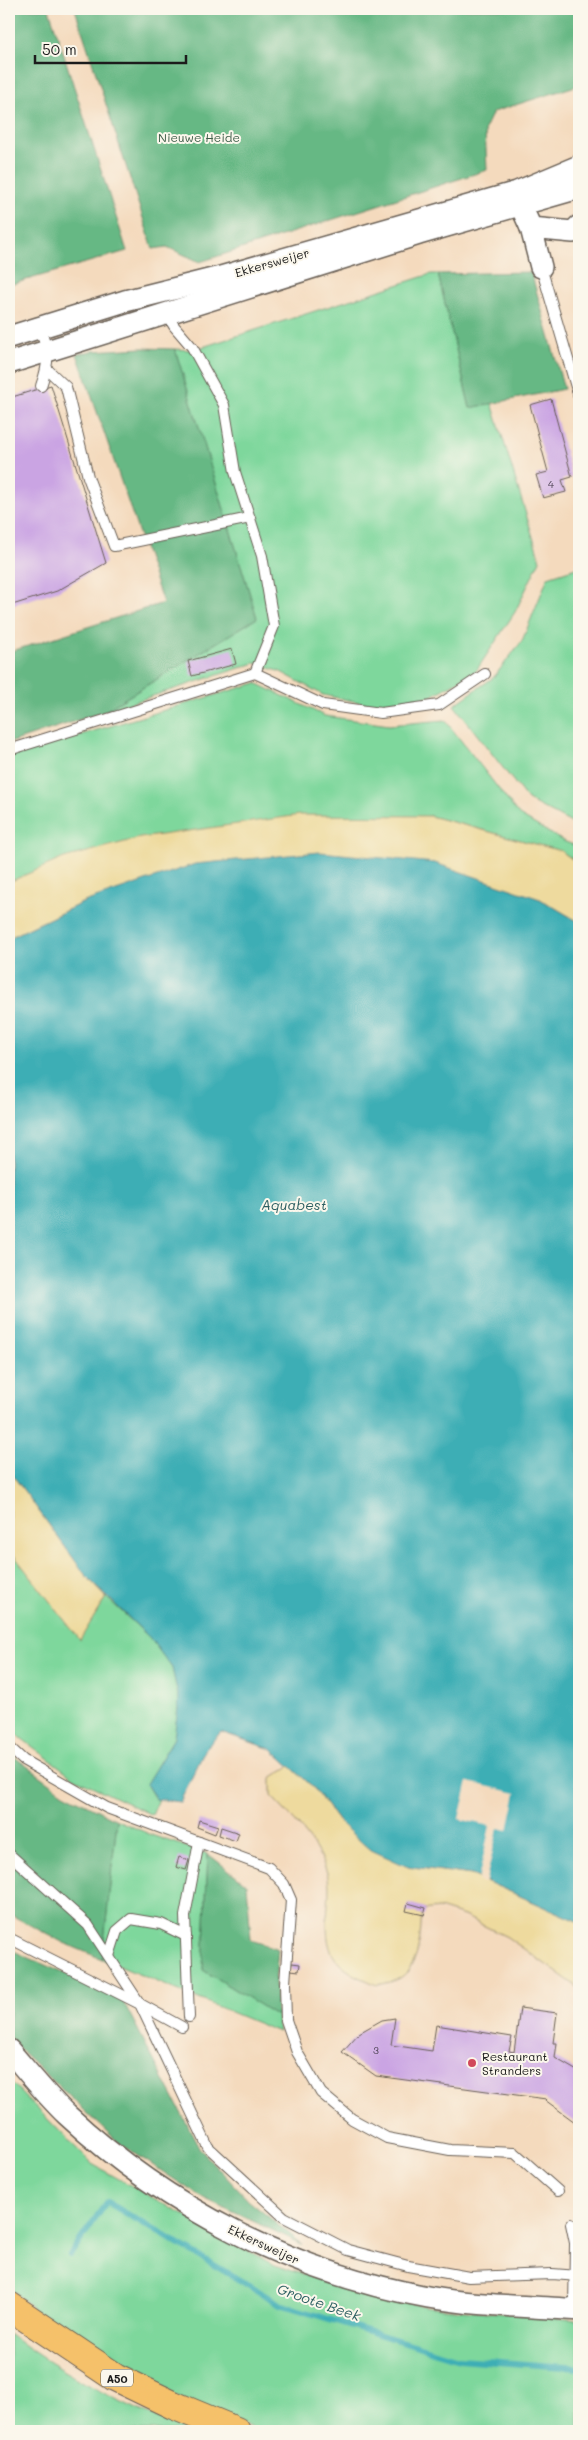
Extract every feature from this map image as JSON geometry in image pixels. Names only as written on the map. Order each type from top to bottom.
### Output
[{"type":"highway","name":"A50","points":[[9,2306],[115,2377],[173,2405],[236,2431]]},
{"type":"street","name":"Ekkersweijer","points":[[535,184],[564,158],[579,149]]},
{"type":"street","name":"Ekkersweijer","points":[[9,337],[125,301],[217,278],[516,192],[579,166]]},
{"type":"street","name":"Ekkersweijer","points":[[556,175],[579,188]]},
{"type":"street","name":"Ekkersweijer","points":[[9,363],[48,360],[166,313],[419,234],[579,188]]},
{"type":"street","points":[[521,206],[531,228],[541,267]]},
{"type":"street","points":[[531,228],[573,232],[579,226]]},
{"type":"street","name":"Ekkersweijer","points":[[9,2050],[67,2115],[134,2171],[178,2200],[245,2238],[279,2254],[345,2277],[428,2297],[577,2310]]},
{"type":"lane","points":[[541,267],[579,396]]},
{"type":"lane","points":[[166,313],[174,326],[192,347],[224,405],[234,472],[262,556],[274,626],[256,673]]},
{"type":"lane","points":[[40,328],[48,360],[66,387],[88,476],[114,546],[250,518]]},
{"type":"lane","points":[[42,386],[48,360]]},
{"type":"lane","points":[[9,750],[256,673],[323,705],[381,713],[439,705],[485,674]]},
{"type":"lane","points":[[9,1747],[23,1760],[107,1808],[269,1868],[284,1884],[291,1900],[285,1982],[286,2020],[297,2052],[321,2093],[352,2119],[387,2138],[450,2150],[515,2153],[558,2191]]},
{"type":"lane","points":[[189,2016],[185,1916],[199,1842]]},
{"type":"lane","points":[[9,1854],[88,1925],[140,2004],[208,2147],[284,2217],[348,2250],[408,2266],[469,2277],[552,2274],[577,2276]]},
{"type":"lane","points":[[109,1956],[117,1931],[130,1920],[161,1924],[186,1936]]},
{"type":"lane","points":[[9,1938],[182,2027]]},
{"type":"lane","points":[[571,2224],[575,2243],[577,2310]]},
{"type":"green space","points":[[9,9],[49,9],[127,251],[9,285]]},
{"type":"green space","name":"Nieuwe Heide","points":[[75,9],[579,9],[579,85],[493,112],[485,129],[487,170],[200,262],[167,247],[153,249]]},
{"type":"green space","points":[[531,272],[564,389],[470,408],[438,274]]},
{"type":"green space","points":[[431,274],[438,274],[470,408],[492,403],[540,560],[515,612],[476,671],[430,697],[368,704],[323,695],[281,672],[255,663],[103,712],[257,618],[175,349],[193,350]]},
{"type":"green space","points":[[142,348],[175,349],[257,618],[103,712],[9,743],[9,652],[163,603],[77,354],[93,351]]},
{"type":"green space","points":[[579,567],[579,827],[528,800],[454,705],[494,677],[522,641],[548,577]]},
{"type":"green space","points":[[256,683],[325,716],[389,725],[445,720],[519,815],[563,841],[579,847],[579,864],[561,851],[430,816],[9,882],[9,756]]},
{"type":"green space","points":[[9,1549],[80,1639],[106,1597],[150,1638],[172,1668],[179,1700],[174,1738],[146,1784],[155,1799],[159,1799],[152,1815],[73,1777],[9,1729]]},
{"type":"green space","points":[[9,1753],[64,1793],[117,1820],[102,1959],[64,1943],[9,1914]]},
{"type":"green space","points":[[117,1820],[154,1836],[208,1854],[203,1970],[277,2016],[279,2032],[102,1959]]},
{"type":"green space","points":[[208,1854],[247,1884],[251,1940],[278,1949],[275,1983],[277,2016],[203,1970]]},
{"type":"green space","points":[[9,1949],[122,1999],[200,2149],[249,2201],[302,2244],[201,2197],[119,2143],[15,2045],[9,2036]]},
{"type":"green space","points":[[9,2080],[92,2164],[274,2265],[372,2296],[430,2307],[579,2320],[579,2431],[259,2431],[177,2397],[118,2368],[52,2325],[9,2287]]},
{"type":"green space","points":[[9,2334],[51,2363],[95,2388],[141,2411],[188,2431],[9,2431]]},
{"type":"sand","points":[[300,815],[430,816],[561,851],[579,864],[579,922],[540,899],[84,902],[9,938],[9,882],[64,858],[140,838]]},
{"type":"sand","points":[[9,1470],[87,1577],[106,1597],[80,1640],[9,1549]]},
{"type":"sand","points":[[290,1766],[313,1787],[339,1822],[406,1866],[472,1875],[579,1922],[579,1988],[507,1937],[464,1916],[439,1908],[422,1910],[420,1937],[416,1956],[407,1972],[400,1978],[378,1985],[350,1972],[340,1965],[330,1947],[328,1935],[329,1887],[326,1870],[310,1839],[271,1796],[271,1778]]},
{"type":"water","name":"Aquabest","points":[[320,852],[435,863],[540,899],[579,922],[579,1922],[472,1875],[406,1866],[369,1849],[339,1822],[313,1787],[271,1749],[221,1732],[206,1748],[180,1802],[156,1799],[146,1784],[174,1738],[179,1700],[172,1668],[150,1638],[87,1577],[9,1470],[9,938],[84,902],[195,864]]},
{"type":"pier","points":[[468,1782],[516,1793],[508,1830],[498,1828],[485,1884],[478,1881],[490,1826],[459,1819]]},
{"type":"building","points":[[51,385],[106,563],[57,591],[9,606],[9,398]]},
{"type":"building","points":[[551,399],[572,477],[562,480],[566,492],[543,498],[536,475],[548,472],[530,405]]},
{"type":"building","points":[[232,649],[236,664],[192,676],[188,661]]},
{"type":"building","points":[[199,1820],[218,1826],[215,1834],[197,1827]]},
{"type":"building","points":[[221,1827],[239,1833],[236,1841],[219,1835]]},
{"type":"building","points":[[179,1857],[189,1860],[186,1870],[176,1867]]},
{"type":"building","points":[[408,1903],[426,1908],[424,1915],[406,1911]]},
{"type":"building","points":[[292,1963],[300,1964],[299,1971],[291,1970]]},
{"type":"building","points":[[520,2008],[557,2013],[553,2043],[557,2043],[555,2058],[579,2072],[579,2125],[546,2099],[376,2076],[342,2052],[359,2033],[382,2020],[395,2018],[391,2045],[432,2051],[436,2025],[512,2037],[509,2051],[514,2052]]},
{"type":"waterway","name":"Groote Beek","points":[[70,2255],[107,2202],[280,2304],[459,2359],[579,2368]]},
{"type":"place","name":"Restaurant Stranders","points":[[472,2063]]}]
